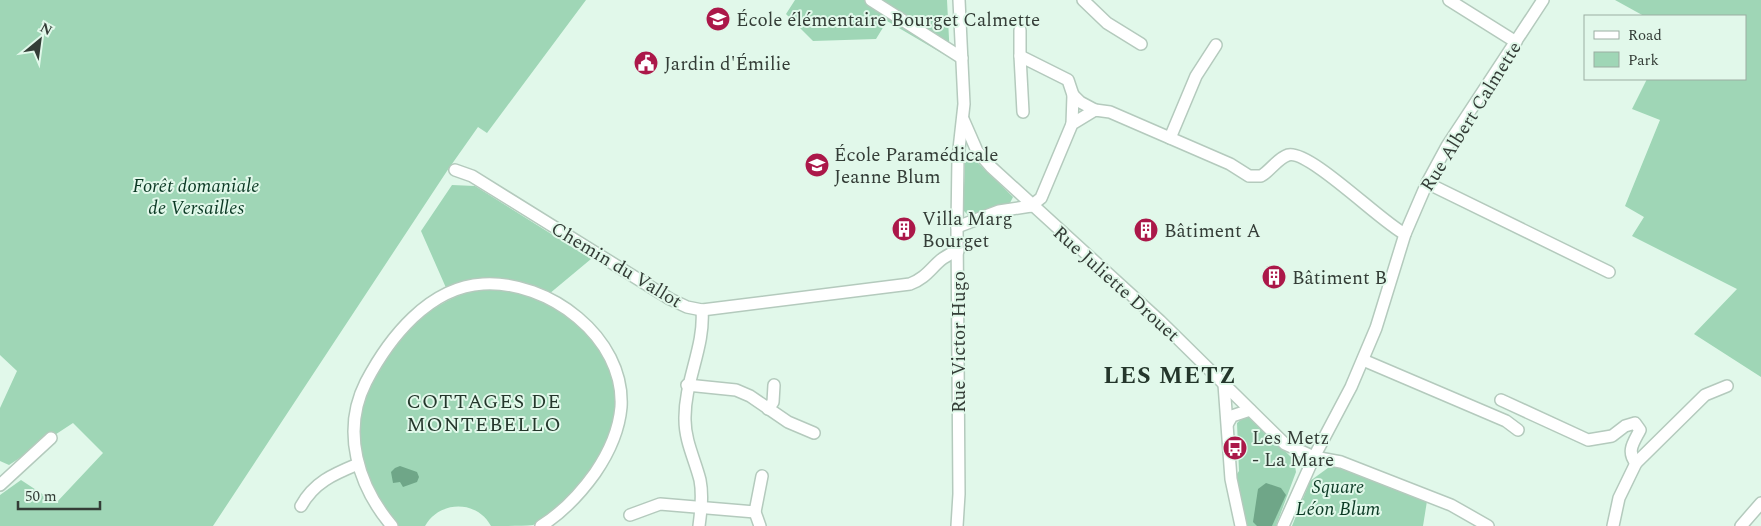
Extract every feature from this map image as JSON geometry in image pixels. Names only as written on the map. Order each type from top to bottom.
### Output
[{"type":"street","points":[[871,0],[962,58]]},
{"type":"street","points":[[958,158],[977,151],[963,119],[959,0]]},
{"type":"street","points":[[1083,0],[1107,23],[1141,44]]},
{"type":"street","points":[[1449,0],[1516,42]]},
{"type":"street","name":"Rue Albert Calmette","points":[[1283,526],[1314,457],[1363,360],[1383,310],[1405,234],[1426,183],[1447,146],[1543,0]]},
{"type":"street","points":[[1020,30],[1023,112]]},
{"type":"street","points":[[1170,138],[1196,76],[1216,45]]},
{"type":"street","points":[[957,227],[999,211],[1031,206],[1041,198],[1072,124],[1073,95],[1068,80],[1020,56]]},
{"type":"street","points":[[1073,95],[1080,102],[1095,110],[1110,112],[1230,164],[1249,176],[1261,176],[1286,156],[1297,156],[1324,172],[1363,201],[1387,223],[1405,234]]},
{"type":"street","points":[[1072,124],[1095,110]]},
{"type":"street","name":"Rue Victor Hugo","points":[[957,526],[958,158],[963,119]]},
{"type":"street","name":"Rue Juliette Drouet","points":[[977,151],[1031,206],[1153,315],[1285,444],[1314,457],[1341,462],[1451,505],[1488,526]]},
{"type":"street","name":"Chemin du Vallot","points":[[455,170],[472,176],[670,299],[687,307],[702,310],[910,284],[927,274],[941,257],[958,251]]},
{"type":"street","points":[[1426,183],[1609,272]]},
{"type":"street","points":[[392,526],[379,511],[366,489],[354,446],[355,426],[364,388],[382,354],[406,324],[433,302],[468,287],[483,284],[499,285],[532,293],[574,314],[594,334],[612,364],[617,378],[621,406],[614,436],[599,467],[576,498],[542,526]]},
{"type":"street","points":[[699,526],[702,506],[700,481],[689,445],[685,420],[687,385],[703,323],[702,310]]},
{"type":"street","points":[[1363,360],[1506,421],[1518,430]]},
{"type":"street","points":[[1224,384],[1231,479],[1241,526]]},
{"type":"street","points":[[687,385],[736,390],[750,396],[788,422],[814,433]]},
{"type":"street","points":[[768,409],[773,402],[774,385]]},
{"type":"street","points":[[1613,526],[1619,498],[1636,464],[1705,395],[1727,386]]},
{"type":"street","points":[[1501,400],[1588,440],[1612,436],[1625,426],[1636,423],[1640,430],[1631,447],[1630,454],[1636,464]]},
{"type":"street","points":[[1228,423],[1232,416],[1250,410]]},
{"type":"street","points":[[0,485],[51,438]]},
{"type":"street","points":[[301,506],[310,492],[324,479],[358,464]]},
{"type":"street","points":[[760,526],[755,512],[762,476]]},
{"type":"street","points":[[1741,526],[1761,503]]},
{"type":"street","points":[[630,515],[660,504],[702,506],[755,512]]},
{"type":"green space","name":"Forêt domaniale de Versailles","points":[[0,0],[586,0],[487,133],[478,127],[213,526],[0,526],[0,495],[21,480],[56,503],[103,453],[73,423],[9,465],[0,461],[0,408],[17,371],[0,355]]},
{"type":"green space","points":[[795,0],[947,0],[950,58],[887,21],[876,39],[813,41],[786,14]]},
{"type":"green space","points":[[1615,0],[1761,0],[1761,377],[1694,334],[1737,289],[1632,236],[1644,217],[1625,206],[1660,120],[1632,109],[1646,80],[1746,80],[1746,15],[1642,15]]},
{"type":"green space","points":[[972,157],[1013,197],[1010,203],[974,215],[968,215],[963,210],[965,163]]},
{"type":"green space","points":[[452,185],[475,186],[591,259],[549,294],[496,279],[477,279],[447,290],[421,231]]},
{"type":"green space","points":[[482,289],[518,292],[543,300],[563,312],[586,332],[605,358],[615,386],[615,413],[608,438],[596,462],[581,483],[550,515],[533,525],[491,526],[485,517],[477,511],[458,507],[440,511],[425,526],[397,526],[375,491],[363,465],[358,439],[358,425],[363,402],[371,380],[384,358],[400,338],[438,306],[460,295]]},
{"type":"green space","points":[[1245,416],[1250,416],[1294,460],[1296,472],[1276,526],[1245,526],[1235,477],[1239,471],[1237,423]]},
{"type":"green space","name":"Square Léon Blum","points":[[1332,465],[1427,501],[1423,526],[1292,526],[1310,481]]},
{"type":"shaded area","points":[[400,466],[417,472],[419,477],[417,482],[403,487],[400,482],[393,483],[391,472]]},
{"type":"shaded area","points":[[1266,483],[1281,488],[1286,495],[1272,526],[1257,526],[1253,522],[1258,489]]},
{"type":"place","name":"École élémentaire Bourget Calmette","points":[[718,19]]},
{"type":"place","name":"Jardin d'Émilie","points":[[646,63]]},
{"type":"place","name":"École Paramédicale Jeanne Blum","points":[[817,165]]},
{"type":"place","name":"Villa Marg Bourget","points":[[904,229]]},
{"type":"place","name":"Bâtiment A","points":[[1146,230]]},
{"type":"place","name":"Bâtiment B","points":[[1274,277]]},
{"type":"place","name":"Les Metz - La Mare","points":[[1235,448]]},
{"type":"district","name":"LES METZ","points":[[1170,375]]},
{"type":"district","name":"COTTAGES DE MONTEBELLO","points":[[484,412]]}]
